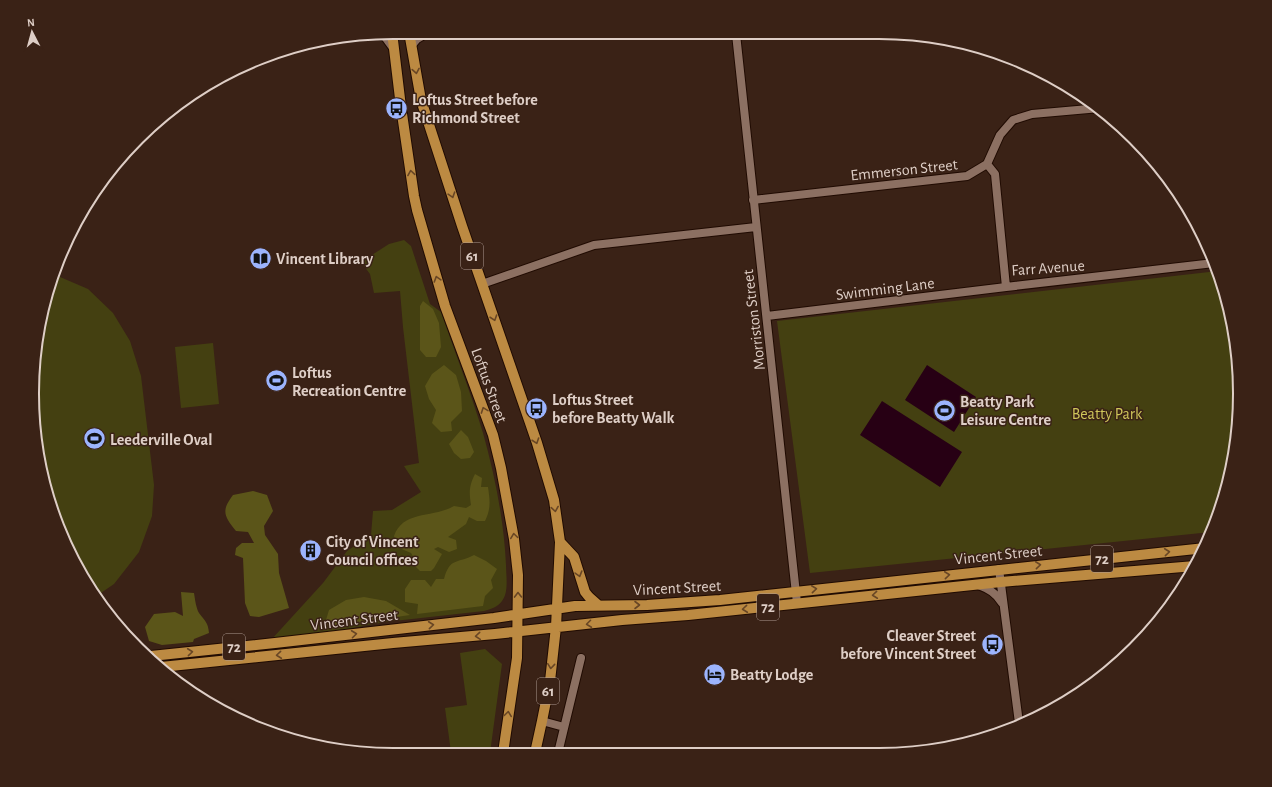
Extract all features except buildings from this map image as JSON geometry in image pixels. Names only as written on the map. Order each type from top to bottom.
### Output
[{"type":"main road","name":"Loftus Street","points":[[393,39],[417,210],[446,306],[493,435],[501,468],[514,539],[518,575],[516,658],[504,748]]},
{"type":"main road","name":"Loftus Street","points":[[411,39],[421,100],[462,226],[548,477],[554,500],[560,542],[556,627],[550,680],[536,748]]},
{"type":"main road","points":[[560,542],[574,558],[586,592],[598,605]]},
{"type":"main road","name":"Vincent Street","points":[[155,656],[518,615],[557,608],[598,605],[678,603],[1197,549]]},
{"type":"main road","name":"Vincent Street","points":[[168,666],[517,632],[622,620],[688,615],[1001,582],[1188,567]]},
{"type":"street","points":[[387,39],[394,49]]},
{"type":"street","points":[[412,45],[417,39]]},
{"type":"street","name":"Morriston Street","points":[[737,39],[797,603]]},
{"type":"street","points":[[987,164],[1000,134],[1013,120],[1032,114],[1090,109]]},
{"type":"street","name":"Emmerson Street","points":[[753,200],[967,176],[987,164]]},
{"type":"street","name":"Farr Avenue","points":[[987,164],[995,174],[1006,287],[1208,264]]},
{"type":"street","points":[[482,284],[594,244],[756,227]]},
{"type":"street","name":"Swimming Lane","points":[[767,316],[1006,287]]},
{"type":"street","points":[[999,569],[1017,719]]},
{"type":"street","points":[[976,585],[987,588],[993,592],[998,596],[1003,605]]},
{"type":"street","points":[[559,748],[581,658]]},
{"type":"street","points":[[542,721],[564,727]]},
{"type":"green space","points":[[404,240],[411,246],[430,304],[441,312],[483,433],[495,482],[501,515],[505,548],[506,593],[498,605],[492,609],[484,611],[385,622],[330,632],[271,640],[323,583],[347,551],[371,535],[373,511],[392,510],[421,492],[404,466],[419,463],[400,291],[374,293],[370,274],[361,262],[389,244]]},
{"type":"green space","name":"Beatty Park","points":[[1211,272],[1221,302],[1226,324],[1230,347],[1233,394],[1230,440],[1226,463],[1221,485],[1204,533],[810,573],[777,321]]},
{"type":"green space","name":"Leederville Oval","points":[[59,277],[88,289],[113,313],[130,341],[141,376],[154,485],[152,516],[139,552],[114,584],[101,593],[86,571],[66,529],[51,485],[46,463],[40,417],[40,370],[46,324]]},
{"type":"green space","points":[[213,343],[219,404],[181,408],[175,347]]},
{"type":"green space","points":[[485,649],[502,664],[491,748],[450,748],[445,708],[467,705],[460,653]]},
{"type":"shaded area","points":[[423,301],[433,309],[439,323],[441,347],[436,357],[426,357],[420,350],[420,306]]},
{"type":"shaded area","points":[[444,365],[456,375],[461,392],[462,411],[451,422],[452,431],[441,432],[432,423],[436,410],[429,399],[425,386],[432,374]]},
{"type":"shaded area","points":[[927,365],[976,397],[954,432],[905,400]]},
{"type":"shaded area","points":[[882,401],[962,452],[940,487],[860,435]]},
{"type":"shaded area","points":[[461,430],[468,437],[474,452],[470,458],[461,459],[454,453],[449,444]]},
{"type":"shaded area","points":[[475,474],[482,478],[481,487],[488,487],[490,505],[485,521],[477,521],[469,517],[466,524],[448,537],[456,540],[457,549],[449,552],[438,547],[434,549],[442,554],[434,568],[431,571],[420,571],[413,564],[414,558],[411,553],[397,547],[394,536],[398,528],[404,522],[412,518],[446,510],[454,506],[466,508],[471,505],[470,489]]},
{"type":"shaded area","points":[[253,491],[267,495],[273,511],[264,526],[265,535],[278,554],[279,573],[289,608],[259,617],[250,616],[245,603],[243,558],[235,555],[236,548],[242,543],[254,543],[248,532],[236,531],[229,521],[226,513],[227,505],[233,495]]},
{"type":"shaded area","points":[[474,555],[497,569],[491,580],[493,588],[485,596],[483,606],[417,614],[418,604],[405,602],[405,589],[411,580],[425,580],[431,587],[436,579],[444,579],[446,572],[452,564]]},
{"type":"shaded area","points":[[181,592],[194,593],[198,611],[207,624],[209,633],[194,639],[193,642],[162,645],[149,641],[145,627],[154,614],[175,612],[183,616]]},
{"type":"shaded area","points":[[364,597],[386,601],[410,615],[328,627],[326,620],[329,610],[346,600]]},
{"type":"place","name":"Loftus Street before Richmond Street","points":[[397,108]]},
{"type":"place","name":"Vincent Library","points":[[261,258]]},
{"type":"place","name":"Loftus Recreation Centre","points":[[276,381]]},
{"type":"place","name":"Loftus Street before Beatty Walk","points":[[537,408]]},
{"type":"place","name":"Beatty Park Leisure Centre","points":[[944,410]]},
{"type":"place","name":"Leederville Oval","points":[[94,439]]},
{"type":"place","name":"City of Vincent Council offices","points":[[310,550]]},
{"type":"place","name":"Cleaver Street before Vincent Street","points":[[992,644]]},
{"type":"place","name":"Beatty Lodge","points":[[715,674]]}]
